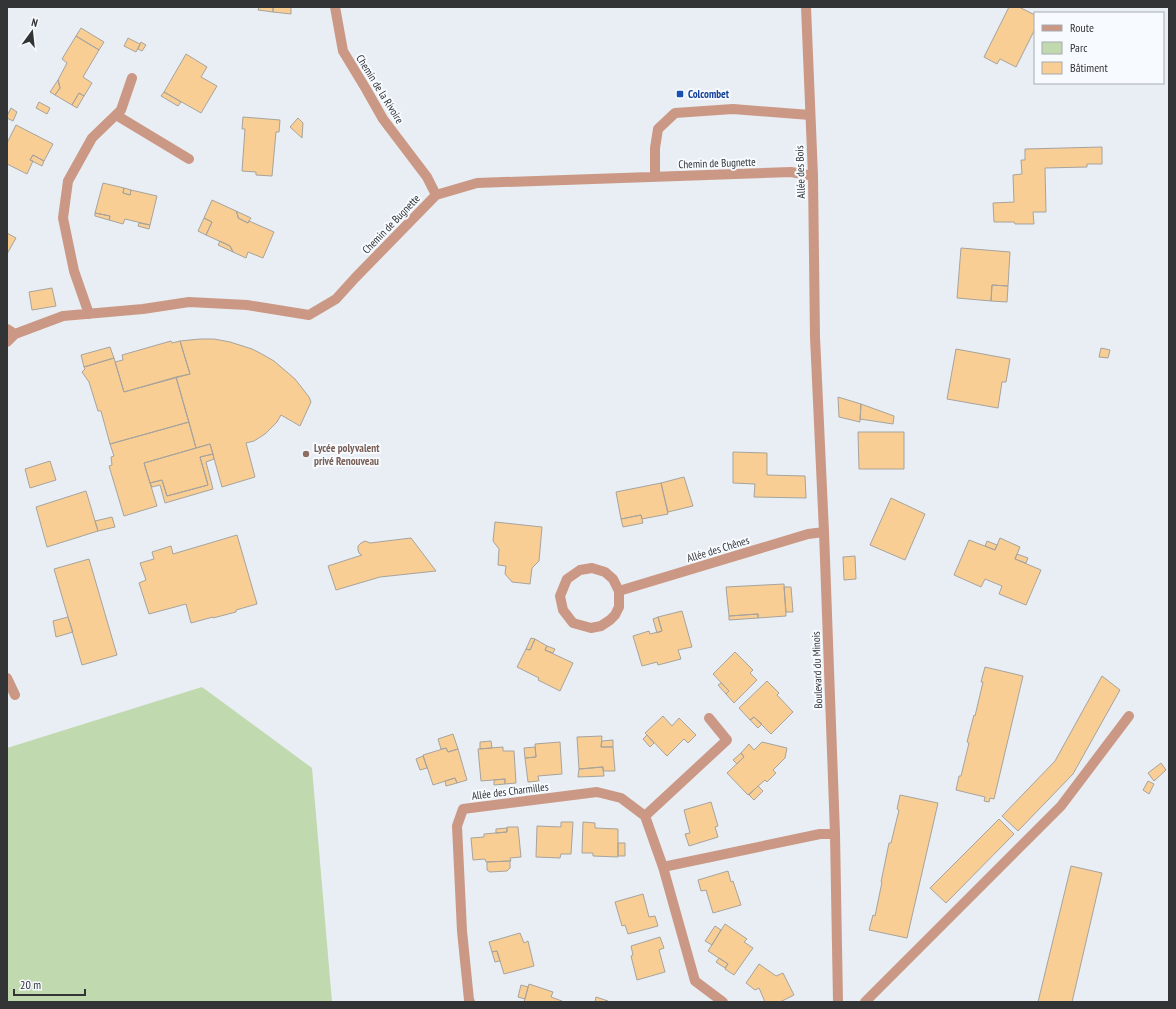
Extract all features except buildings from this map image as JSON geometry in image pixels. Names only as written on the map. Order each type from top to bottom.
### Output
[{"type":"street","name":"Chemin de la Rivoire","points":[[335,7],[343,51],[383,119],[426,177],[436,195]]},
{"type":"street","name":"Allée des Bois","points":[[806,7],[813,176],[815,337]]},
{"type":"street","points":[[89,314],[74,271],[63,218],[68,181],[92,138],[121,110],[132,78]]},
{"type":"street","points":[[655,177],[655,148],[658,129],[675,113],[733,109],[810,115]]},
{"type":"street","points":[[116,115],[189,160]]},
{"type":"street","name":"Chemin de Bugnette","points":[[11,331],[63,316],[142,309],[189,302],[247,305],[309,315],[336,299],[436,195],[477,183],[791,172],[813,176]]},
{"type":"street","points":[[7,342],[11,331]]},
{"type":"street","name":"Boulevard du Minois","points":[[815,337],[835,834],[838,1002]]},
{"type":"street","name":"Allée des Chênes","points":[[619,591],[808,534],[824,532]]},
{"type":"street","points":[[592,568],[605,572],[613,579],[619,591],[619,607],[615,615],[601,626],[590,628],[574,623],[563,610],[560,596],[567,579],[580,570],[592,568]]},
{"type":"street","points":[[7,678],[15,695]]},
{"type":"street","points":[[865,1002],[1061,806],[1128,716]]},
{"type":"street","points":[[709,718],[727,740],[645,816],[663,867],[695,981],[723,1002]]},
{"type":"street","name":"Allée des Charmilles","points":[[470,1002],[462,931],[457,826],[463,809],[597,792],[621,798],[645,816]]},
{"type":"street","points":[[663,867],[820,834],[835,834]]},
{"type":"green space","points":[[202,687],[312,768],[332,1002],[7,1002],[7,748]]},
{"type":"place","name":"Colcombet","points":[[680,94]]},
{"type":"place","name":"Lycée polyvalent privé Renouveau","points":[[306,454]]}]
